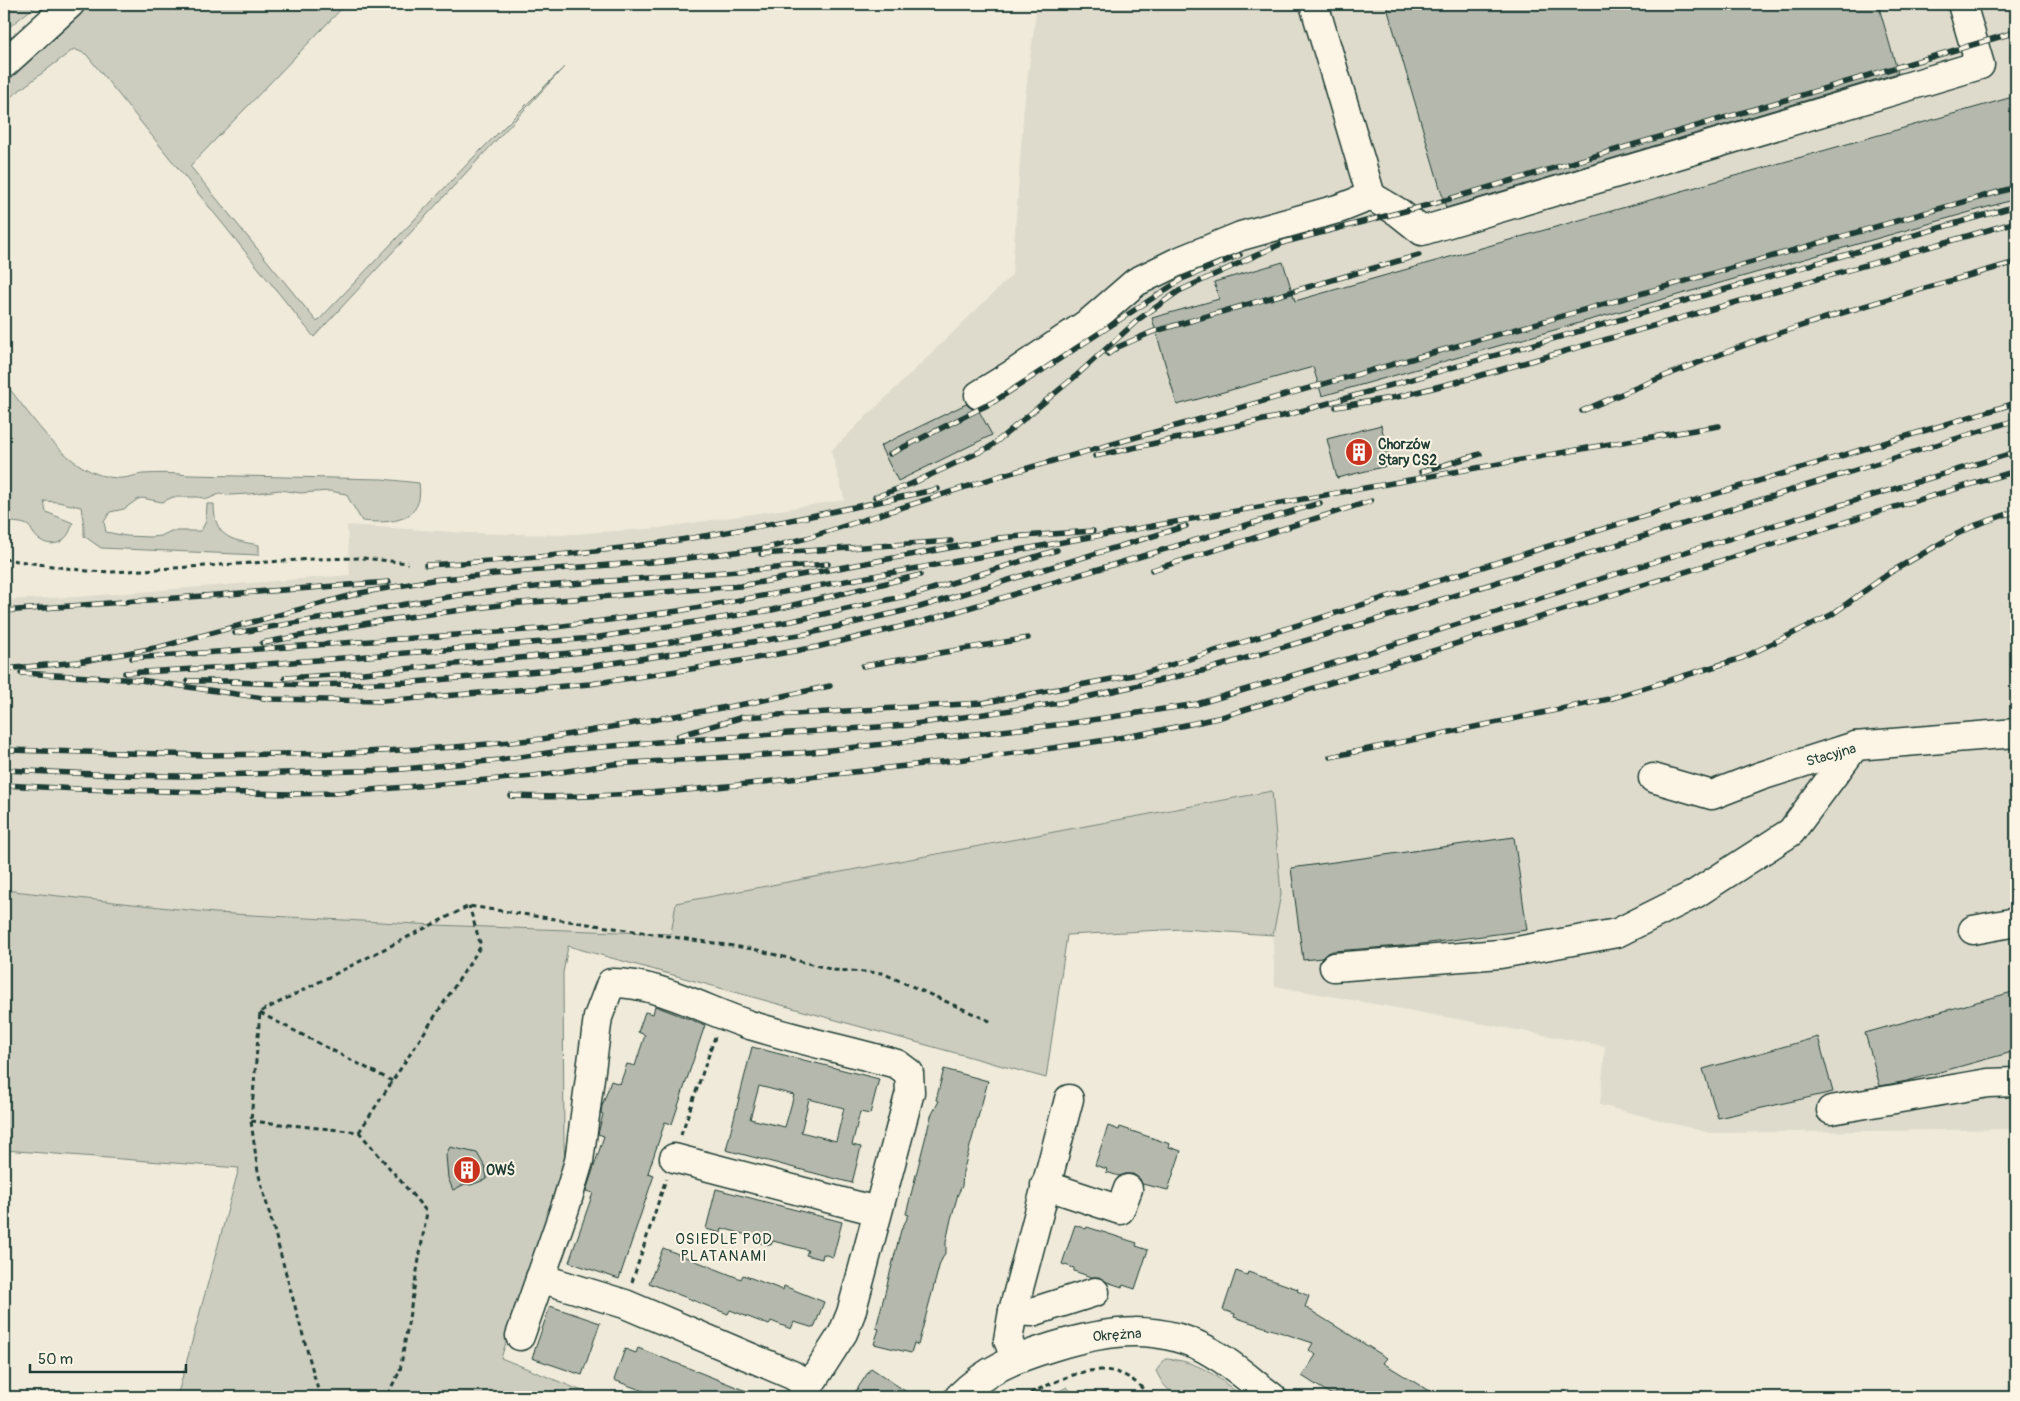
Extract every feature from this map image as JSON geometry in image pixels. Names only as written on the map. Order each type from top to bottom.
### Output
[{"type":"street","points":[[4,64],[70,4]]},
{"type":"street","points":[[1314,4],[1371,196],[1398,212],[1422,231],[1980,65],[1962,4]]},
{"type":"street","points":[[979,395],[1091,321],[1136,282],[1177,262],[1241,236],[1341,208],[1371,196]]},
{"type":"street","name":"Stacyjna","points":[[1653,778],[1712,795],[1761,776],[1855,746],[2016,733]]},
{"type":"street","points":[[1334,967],[1500,954],[1617,933],[1695,894],[1791,832],[1855,746]]},
{"type":"street","points":[[1973,930],[2016,922]]},
{"type":"street","points":[[520,1336],[579,1161],[598,1018],[611,983],[640,986],[694,1003],[751,1026],[897,1064],[909,1073],[910,1092],[846,1326],[828,1359],[806,1391],[792,1375],[625,1304],[540,1278]]},
{"type":"street","points":[[1831,1110],[1988,1083],[2016,1082]]},
{"type":"street","points":[[1015,1358],[1008,1340],[1013,1311],[1069,1099]]},
{"type":"street","points":[[674,1158],[877,1211]]},
{"type":"street","points":[[1045,1185],[1120,1210],[1128,1190]]},
{"type":"street","points":[[1013,1311],[1032,1312],[1095,1292]]},
{"type":"street","name":"Okrężna","points":[[960,1397],[987,1373],[1015,1358],[1097,1334],[1125,1331],[1160,1334],[1189,1342],[1214,1354],[1272,1397]]},
{"type":"path","points":[[4,559],[88,571],[112,572],[314,558],[362,558],[408,563]]},
{"type":"path","points":[[260,1012],[469,906],[753,949],[834,970],[882,973],[992,1022]]},
{"type":"path","points":[[359,1132],[481,946],[469,906]]},
{"type":"path","points":[[260,1012],[393,1081]]},
{"type":"path","points":[[260,1012],[251,1122],[258,1172],[320,1397]]},
{"type":"path","points":[[251,1122],[359,1132],[427,1212],[400,1371],[386,1397]]},
{"type":"path","points":[[1022,1397],[1069,1376],[1089,1370],[1106,1370],[1125,1374],[1142,1387],[1150,1397]]},
{"type":"shaded area","points":[[4,4],[38,4],[4,31]]},
{"type":"shaded area","points":[[81,4],[346,4],[190,166],[317,322],[474,157],[564,67],[314,337],[86,54],[74,49],[4,102],[4,72]]},
{"type":"shaded area","points":[[1037,4],[2016,4],[2016,1129],[1710,1133],[1600,1105],[1605,1046],[1275,986],[1266,803],[671,934],[435,925],[215,913],[4,890],[4,600],[76,597],[350,575],[347,525],[468,533],[559,535],[660,528],[845,500],[831,451],[1012,275],[1024,106]]},
{"type":"shaded area","points":[[4,382],[40,427],[67,456],[99,475],[120,478],[161,473],[382,479],[419,483],[417,506],[404,518],[394,521],[362,521],[346,494],[330,491],[301,493],[280,490],[249,494],[219,494],[208,499],[173,497],[162,502],[142,498],[124,509],[110,512],[104,522],[106,532],[126,536],[150,537],[161,536],[171,531],[201,531],[206,521],[207,504],[214,504],[217,524],[221,530],[232,539],[259,545],[259,555],[101,548],[84,536],[81,507],[44,501],[46,512],[73,523],[68,535],[57,543],[49,544],[37,537],[27,525],[4,519],[4,509],[7,501],[4,500]]},
{"type":"shaded area","points":[[1272,791],[1281,894],[1273,935],[1182,929],[1067,935],[1046,1078],[568,946],[563,973],[565,1161],[501,1358],[597,1397],[177,1397],[239,1168],[4,1150],[4,890],[215,913],[435,925],[671,934],[676,903]]},
{"type":"shaded area","points":[[2016,1256],[2016,1397],[2007,1397]]},
{"type":"shaded area","points":[[1165,1359],[1177,1360],[1198,1366],[1216,1376],[1243,1397],[1176,1397],[1163,1384],[1156,1371]]},
{"type":"shaded area","points":[[1067,1387],[1076,1397],[1048,1397]]},
{"type":"building","points":[[1386,4],[1878,4],[1898,73],[1446,208]]},
{"type":"building","points":[[2016,96],[2016,199],[1322,396],[1313,367],[1177,405],[1152,318],[1219,299],[1214,282],[1283,262],[1295,301]]},
{"type":"building","points":[[966,404],[972,409],[979,411],[992,435],[898,481],[880,446]]},
{"type":"building","name":"Chorzów Stary CS2","points":[[1381,425],[1391,465],[1337,478],[1327,439]]},
{"type":"building","points":[[1514,837],[1527,930],[1414,945],[1333,951],[1322,958],[1303,960],[1291,868]]},
{"type":"building","points":[[2016,991],[2016,1051],[1907,1081],[1880,1086],[1865,1033]]},
{"type":"building","points":[[655,1006],[705,1025],[672,1124],[665,1122],[648,1173],[654,1175],[619,1279],[569,1262],[593,1193],[586,1191],[604,1136],[598,1134],[603,1114],[601,1113],[602,1106],[611,1081],[620,1084],[627,1064],[635,1066],[645,1035],[638,1032],[645,1012],[653,1014]]},
{"type":"building","points":[[1818,1037],[1833,1092],[1718,1118],[1703,1069]]},
{"type":"building","points":[[752,1047],[879,1079],[870,1114],[860,1112],[852,1145],[861,1147],[852,1183],[726,1150]],"holes":[[[759,1086],[794,1095],[785,1127],[750,1119]],[[809,1099],[844,1108],[836,1141],[801,1132]]]},
{"type":"building","points":[[944,1069],[988,1081],[963,1172],[962,1186],[951,1219],[946,1251],[940,1263],[918,1345],[914,1343],[911,1353],[874,1344],[879,1329],[876,1328],[901,1230],[909,1215],[906,1214],[931,1116],[939,1101],[936,1100]]},
{"type":"building","points":[[1108,1126],[1119,1130],[1120,1127],[1170,1144],[1169,1147],[1181,1151],[1168,1190],[1142,1184],[1140,1179],[1133,1174],[1119,1176],[1106,1172],[1107,1169],[1095,1165]]},
{"type":"building","name":"OWŚ","points":[[450,1147],[477,1153],[485,1167],[487,1179],[471,1185],[465,1184],[453,1190],[448,1178],[446,1155]]},
{"type":"building","points":[[716,1189],[842,1222],[833,1257],[823,1254],[822,1259],[806,1255],[808,1250],[773,1241],[771,1245],[756,1242],[757,1238],[722,1228],[721,1233],[706,1229]]},
{"type":"building","points":[[1075,1225],[1137,1243],[1136,1246],[1148,1250],[1135,1289],[1107,1282],[1099,1277],[1091,1277],[1062,1264]]},
{"type":"building","points":[[663,1248],[741,1279],[743,1275],[783,1290],[784,1286],[824,1302],[814,1328],[794,1322],[791,1329],[771,1321],[769,1325],[730,1310],[728,1314],[649,1283]]},
{"type":"building","points":[[1236,1271],[1247,1275],[1248,1272],[1298,1289],[1297,1291],[1309,1296],[1305,1307],[1387,1358],[1383,1363],[1439,1397],[1335,1397],[1302,1376],[1316,1355],[1309,1350],[1313,1343],[1234,1317],[1235,1314],[1223,1310]]},
{"type":"building","points":[[550,1306],[600,1323],[582,1375],[532,1358]]},
{"type":"building","points":[[638,1348],[759,1397],[659,1397],[614,1380],[625,1349],[636,1353]]},
{"type":"building","points":[[871,1368],[914,1397],[852,1397]]},
{"type":"railway","points":[[875,497],[911,484],[990,447],[1077,375],[1139,319],[1179,291],[1285,242],[1432,204],[2016,32]]},
{"type":"railway","points":[[4,669],[78,662],[160,647],[360,593],[432,580],[665,561],[767,548],[807,538],[1000,476],[2016,187]]},
{"type":"railway","points":[[1095,456],[1287,415],[2016,206]]},
{"type":"railway","points":[[1336,407],[1397,397],[1468,379],[2016,222]]},
{"type":"railway","points":[[890,454],[995,401],[1182,279],[1240,255]]},
{"type":"railway","points":[[1108,354],[1118,347],[1152,332],[1419,255]]},
{"type":"railway","points":[[1582,411],[1689,366],[1770,336],[2016,262]]},
{"type":"railway","points":[[678,736],[743,717],[982,703],[1145,673],[1689,502],[2016,403]]},
{"type":"railway","points":[[4,770],[179,776],[392,770],[500,760],[567,750],[658,742],[908,725],[1060,703],[1206,670],[1392,615],[2016,420]]},
{"type":"railway","points":[[132,658],[540,629],[678,611],[1719,426]]},
{"type":"railway","points":[[4,785],[78,789],[292,794],[336,793],[534,776],[614,764],[812,752],[1065,724],[1197,704],[1351,658],[1692,550],[2016,452]]},
{"type":"railway","points":[[1421,472],[1480,454]]},
{"type":"railway","points":[[511,796],[554,797],[639,794],[768,782],[1061,747],[1141,734],[1218,718],[1861,517],[2016,471]]},
{"type":"railway","points":[[426,565],[547,556],[667,542],[803,518],[938,489]]},
{"type":"railway","points":[[1152,570],[1371,501]]},
{"type":"railway","points":[[21,673],[140,680],[271,699],[383,701],[590,684],[711,666],[817,647],[921,622],[1320,503]]},
{"type":"railway","points":[[1330,757],[1609,699],[1742,658],[1831,615],[1891,572],[1955,535],[1976,525],[2016,511]]},
{"type":"railway","points":[[231,682],[311,685],[414,682],[586,667],[806,634],[920,607],[1186,526]]},
{"type":"railway","points":[[998,538],[1093,531]]},
{"type":"railway","points":[[262,643],[385,620],[508,604],[740,586],[1003,538]]},
{"type":"railway","points":[[761,554],[951,541]]},
{"type":"railway","points":[[285,678],[363,673],[654,645],[792,621],[919,593],[1057,550]]},
{"type":"railway","points":[[235,633],[460,595],[545,586],[828,564]]},
{"type":"railway","points":[[125,673],[229,667],[593,638],[772,610],[920,575]]},
{"type":"railway","points":[[4,611],[389,582]]},
{"type":"railway","points":[[863,666],[1028,638]]},
{"type":"railway","points":[[188,681],[238,681]]},
{"type":"railway","points":[[4,750],[205,755],[347,753],[455,747],[542,739],[750,703],[830,686]]},
{"type":"place","name":"Chorzów Stary CS2","points":[[1359,452]]},
{"type":"place","name":"OWŚ","points":[[467,1170]]},
{"type":"district","name":"OSIEDLE POD PLATANAMI","points":[[724,1248]]}]
